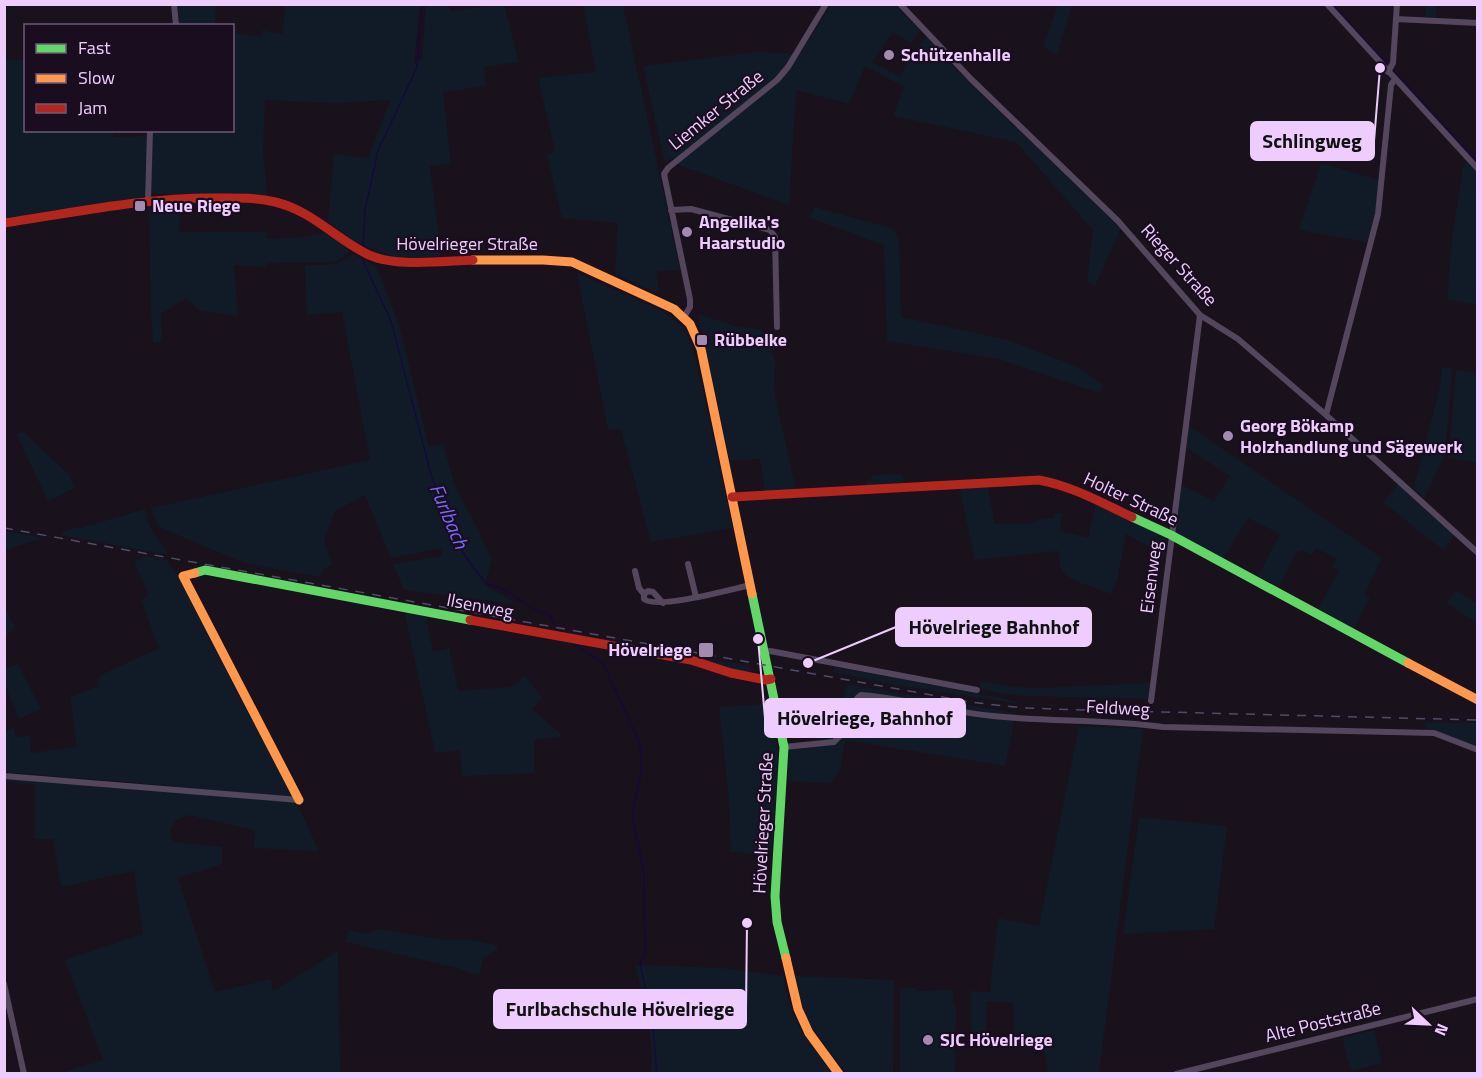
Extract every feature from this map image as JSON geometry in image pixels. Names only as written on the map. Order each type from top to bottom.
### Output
[{"type":"street","points":[[174,4],[176,24]]},
{"type":"street","name":"Liemker Straße","points":[[684,317],[690,307],[690,299],[664,174],[668,168],[777,80],[796,55],[826,4]]},
{"type":"street","name":"Rieger Straße","points":[[900,4],[971,79],[1118,221],[1200,315],[1238,339],[1326,415],[1478,553]]},
{"type":"street","points":[[1327,4],[1478,169]]},
{"type":"street","points":[[1388,72],[1393,63],[1397,4]]},
{"type":"street","points":[[1396,19],[1478,23]]},
{"type":"street","points":[[1326,415],[1378,214],[1391,85],[1395,79]]},
{"type":"street","points":[[148,201],[150,132]]},
{"type":"street","name":"Hövelrieger Straße","points":[[4,223],[148,201],[183,198],[283,203],[295,208],[364,252],[387,260],[572,262],[662,302],[684,317],[695,332],[701,349],[784,747],[775,898],[777,922],[792,989],[802,1021],[839,1074]]},
{"type":"street","points":[[671,210],[691,209],[774,233],[777,327]]},
{"type":"street","name":"Eisenweg","points":[[1151,701],[1200,315]]},
{"type":"street","name":"Holter Straße","points":[[732,494],[1040,480],[1056,483],[1171,535],[1478,700]]},
{"type":"street","points":[[688,564],[696,597]]},
{"type":"street","name":"Ilsenweg","points":[[299,800],[183,576],[210,571],[691,660],[731,674],[771,679]]},
{"type":"street","points":[[635,571],[639,588],[647,602],[663,603],[750,585]]},
{"type":"street","points":[[765,652],[770,651],[977,690]]},
{"type":"street","name":"Feldweg","points":[[784,747],[834,742],[845,728],[854,700],[861,695],[970,713],[1044,721],[1135,722],[1163,727],[1434,733],[1478,750]]},
{"type":"street","points":[[4,776],[299,800]]},
{"type":"street","points":[[4,984],[24,1074]]},
{"type":"street","name":"Alte Poststraße","points":[[1176,1074],[1478,999]]},
{"type":"shaded area","points":[[177,5],[216,5],[215,24],[178,24]]},
{"type":"shaded area","points":[[286,5],[420,5],[414,64],[422,59],[426,5],[449,5],[450,11],[504,5],[519,62],[484,67],[486,86],[443,92],[451,164],[430,166],[441,256],[409,258],[389,255],[361,244],[328,222],[334,154],[368,158],[390,100],[337,103],[265,100],[263,151],[267,195],[156,194],[151,192],[153,132],[234,132],[234,27],[236,33],[261,37],[262,30],[282,34]]},
{"type":"shaded area","points":[[583,5],[623,5],[680,270],[656,271],[659,294],[615,274],[618,223],[562,218],[547,155],[555,151],[538,78],[596,72]]},
{"type":"shaded area","points":[[831,5],[895,5],[920,30],[911,43],[893,32],[872,62],[899,76],[927,35],[956,70],[1121,228],[1095,286],[1087,281],[1093,230],[1016,142],[893,116],[904,87],[865,66],[849,104],[796,90],[789,205],[676,164],[672,158],[665,163],[643,66],[759,52],[800,54]]},
{"type":"shaded area","points":[[1058,5],[1072,5],[1057,55],[1043,46]]},
{"type":"shaded area","points":[[1426,5],[1437,5],[1436,19],[1425,18]]},
{"type":"shaded area","points":[[5,60],[24,60],[24,132],[113,132],[113,137],[147,136],[145,195],[142,198],[5,220]]},
{"type":"shaded area","points":[[1466,161],[1477,173],[1477,305],[1447,299],[1452,238]]},
{"type":"shaded area","points":[[1321,163],[1379,180],[1375,214],[1367,242],[1299,230]]},
{"type":"shaded area","points":[[152,206],[180,206],[179,232],[267,232],[267,239],[296,238],[324,233],[350,250],[335,262],[267,263],[266,267],[234,265],[238,316],[200,311],[186,298],[161,314],[162,342],[153,343],[149,208]]},
{"type":"shaded area","points":[[814,207],[892,228],[899,239],[901,317],[1008,340],[1080,368],[1103,385],[1099,393],[999,359],[887,341],[884,245],[810,218]]},
{"type":"shaded area","points":[[353,254],[377,267],[400,328],[429,447],[443,444],[455,486],[492,559],[485,585],[514,602],[513,604],[404,590],[393,564],[442,556],[441,548],[391,558],[365,495],[335,511],[324,539],[332,565],[323,569],[320,577],[245,563],[158,527],[151,508],[370,460],[342,312],[307,315],[305,265],[336,263]]},
{"type":"shaded area","points":[[577,273],[659,309],[686,331],[696,360],[733,528],[651,542],[621,430],[608,429]]},
{"type":"shaded area","points":[[698,314],[738,327],[761,329],[775,360],[774,392],[796,489],[765,492],[760,459],[730,461]]},
{"type":"shaded area","points":[[1442,367],[1452,369],[1445,454],[1423,497],[1414,488],[1441,382]]},
{"type":"shaded area","points":[[1456,370],[1477,373],[1477,462],[1447,458]]},
{"type":"shaded area","points":[[1189,426],[1382,558],[1364,595],[1370,598],[1354,628],[1318,609],[1339,570],[1332,567],[1336,558],[1315,548],[1312,555],[1301,550],[1296,553],[1279,587],[1258,576],[1280,534],[1248,518],[1223,559],[1174,532],[1180,484],[1214,501],[1230,476],[1186,448]]},
{"type":"shaded area","points":[[24,432],[70,476],[75,488],[48,501],[16,434]]},
{"type":"shaded area","points":[[902,474],[905,484],[866,487],[866,483],[874,475]]},
{"type":"shaded area","points":[[1399,483],[1455,534],[1443,550],[1383,502]]},
{"type":"shaded area","points":[[987,484],[995,524],[1036,522],[1038,519],[1054,518],[1054,513],[1062,513],[1060,531],[1088,538],[1096,503],[1167,537],[1164,555],[1126,534],[1117,580],[1111,594],[1074,580],[1063,572],[1060,566],[1059,551],[975,560],[959,487]]},
{"type":"shaded area","points":[[145,509],[149,525],[168,555],[61,535],[76,527],[81,528]]},
{"type":"shaded area","points":[[5,531],[43,538],[5,550]]},
{"type":"shaded area","points":[[144,556],[168,560],[169,565],[180,578],[240,698],[295,799],[319,851],[254,848],[255,830],[188,815],[175,821],[170,831],[173,842],[222,847],[222,864],[178,878],[215,992],[271,979],[273,991],[338,951],[340,1073],[61,1073],[103,1060],[65,960],[143,934],[134,871],[61,887],[53,839],[35,839],[35,784],[5,782],[4,778],[175,792],[175,786],[4,772],[5,732],[14,727],[16,737],[30,736],[31,753],[77,747],[70,697],[98,686],[97,682],[101,675],[159,648],[141,600],[149,595],[134,562]]},
{"type":"shaded area","points":[[1456,590],[1477,604],[1477,623],[1447,603]]},
{"type":"shaded area","points":[[4,606],[15,627],[5,637],[4,637]]},
{"type":"shaded area","points":[[404,610],[425,614],[433,652],[449,648],[458,691],[511,687],[525,676],[542,698],[532,709],[563,736],[534,740],[534,773],[462,776],[460,750],[435,753]]},
{"type":"shaded area","points":[[563,632],[751,666],[749,674],[567,637]]},
{"type":"shaded area","points":[[18,664],[41,709],[19,719],[5,685],[5,669]]},
{"type":"shaded area","points":[[835,667],[1002,698],[1026,705],[890,684],[833,672]]},
{"type":"shaded area","points":[[982,681],[1013,687],[1040,688],[1150,683],[1148,699],[1004,694],[979,688]]},
{"type":"shaded area","points":[[847,684],[1016,713],[1005,766],[845,740],[840,770],[831,783],[789,781],[786,744],[827,739],[820,698],[843,700]]},
{"type":"shaded area","points":[[770,704],[778,764],[771,855],[731,852],[729,799],[719,707]]},
{"type":"shaded area","points":[[1425,722],[1477,723],[1477,749],[1425,727]]},
{"type":"shaded area","points":[[1079,726],[1143,729],[1099,1073],[1048,1073],[1044,1049],[1014,1046],[1013,1003],[987,1001],[986,1038],[971,1038],[971,991],[990,992],[998,918],[1039,926]]},
{"type":"shaded area","points":[[1139,817],[1227,826],[1214,929],[1123,934]]},
{"type":"shaded area","points":[[379,929],[438,939],[468,939],[500,946],[483,959],[479,976],[457,968],[346,942],[348,930],[369,934]]},
{"type":"shaded area","points":[[635,965],[722,968],[783,976],[790,1005],[799,1027],[832,1073],[651,1073],[650,1032]]},
{"type":"shaded area","points":[[794,976],[894,980],[893,1073],[846,1073],[809,1023]]},
{"type":"shaded area","name":"SJC Hövelriege","points":[[900,988],[916,988],[916,991],[953,990],[953,1005],[956,1005],[955,1073],[900,1073]]},
{"type":"shaded area","points":[[1374,1030],[1382,1063],[1351,1071],[1342,1038]]},
{"type":"waterway","name":"Furlbach","points":[[363,247],[365,210],[378,151],[417,67],[422,4]]},
{"type":"waterway","points":[[1332,4],[1388,65]]},
{"type":"waterway","points":[[1395,72],[1478,162]]},
{"type":"waterway","name":"Furlbach","points":[[363,255],[363,261],[391,321],[432,478],[447,508],[459,546],[486,583],[507,591],[531,608],[550,615],[562,634]]},
{"type":"waterway","name":"Furlbach","points":[[574,644],[603,663],[638,739],[641,751],[641,773],[632,815],[644,873],[645,953],[640,964],[652,1018],[657,1074]]},
{"type":"railway","points":[[4,528],[970,702],[1023,708],[1478,720]]},
{"type":"traffic: fast","points":[[1132,517],[1171,535],[1408,663]]},
{"type":"traffic: fast","points":[[195,573],[205,570],[470,620]]},
{"type":"traffic: fast","points":[[752,594],[784,747],[775,896],[777,922],[786,958]]},
{"type":"traffic: slow","points":[[473,260],[572,262],[674,309],[690,324],[701,349],[752,594]]},
{"type":"traffic: slow","points":[[195,573],[183,576],[299,800]]},
{"type":"traffic: slow","points":[[1408,663],[1478,700]]},
{"type":"traffic: slow","points":[[786,958],[798,1009],[809,1033],[839,1074]]},
{"type":"traffic: jam","points":[[4,223],[159,201],[211,198],[267,200],[299,211],[354,247],[376,258],[403,262],[473,260]]},
{"type":"traffic: jam","points":[[732,497],[1039,480],[1075,491],[1132,517]]},
{"type":"traffic: jam","points":[[470,620],[691,660],[731,673],[771,679]]},
{"type":"place","name":"Schützenhalle","points":[[889,55]]},
{"type":"place","name":"Schlingweg","points":[[1380,68]]},
{"type":"place","name":"Neue Riege","points":[[140,206]]},
{"type":"place","name":"Angelika's Haarstudio","points":[[687,232]]},
{"type":"place","name":"Rübbelke","points":[[702,340]]},
{"type":"place","name":"Georg Bökamp Holzhandlung und Sägewerk","points":[[1228,436]]},
{"type":"place","name":"Hövelriege, Bahnhof","points":[[758,639]]},
{"type":"place","name":"Hövelriege","points":[[706,650]]},
{"type":"place","name":"Hövelriege Bahnhof","points":[[808,663]]},
{"type":"place","name":"Furlbachschule Hövelriege","points":[[747,923]]},
{"type":"place","name":"SJC Hövelriege","points":[[928,1040]]}]
